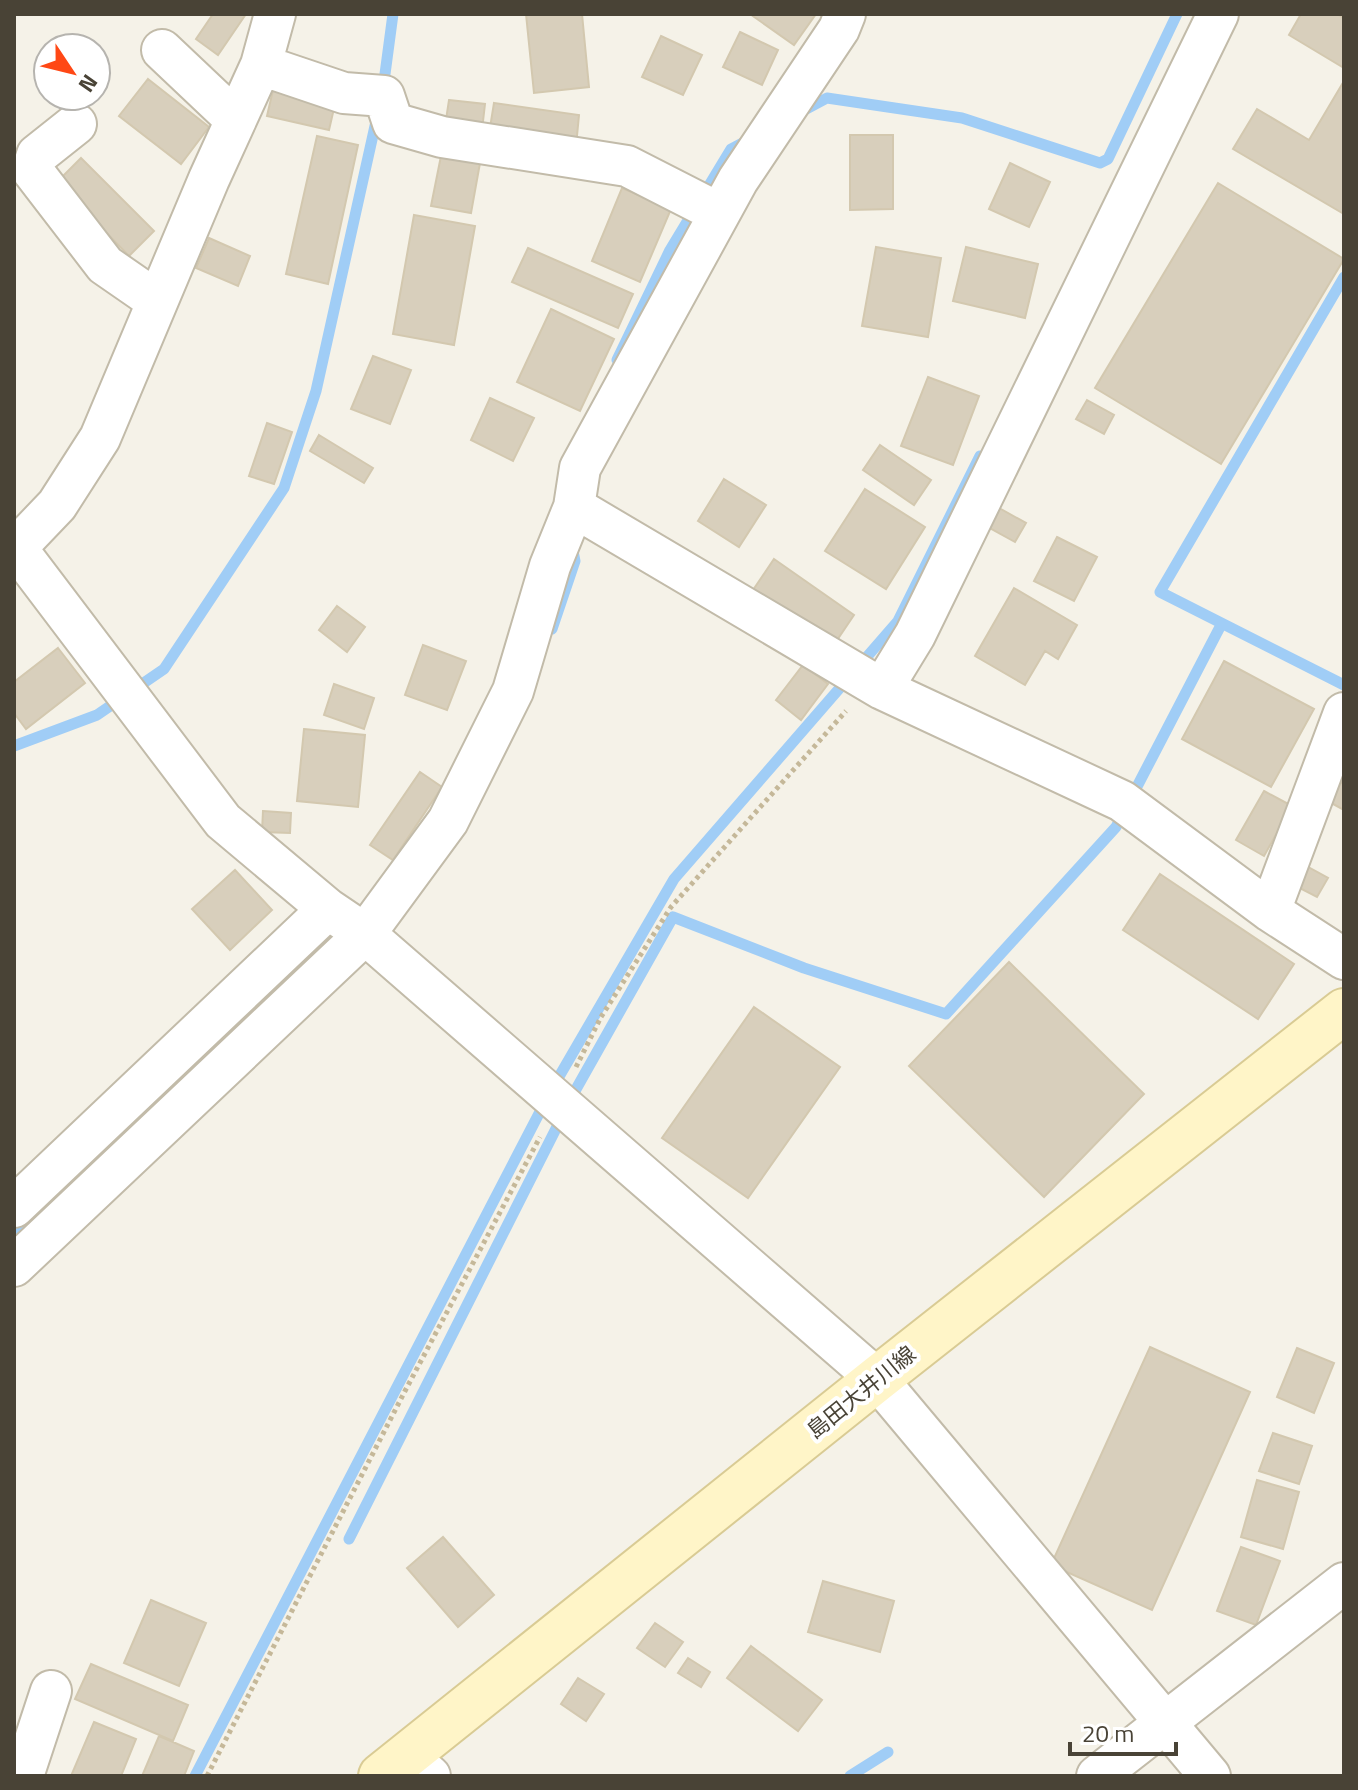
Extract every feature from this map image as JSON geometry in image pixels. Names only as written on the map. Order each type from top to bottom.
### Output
[{"type":"main road","name":"島田大井川線","points":[[406,1769],[877,1379],[1344,1011]]},
{"type":"street","points":[[275,14],[261,65],[100,438],[57,505],[15,548],[223,821],[328,909],[365,934],[877,1379],[1210,1776]]},
{"type":"street","points":[[14,1266],[365,934],[448,821],[513,691],[550,566],[574,507],[580,468],[738,180],[839,29],[845,14]]},
{"type":"street","points":[[876,686],[922,621],[1218,14]]},
{"type":"street","points":[[162,50],[236,120]]},
{"type":"street","points":[[261,65],[344,93],[384,96],[393,123],[442,137],[627,166],[719,213]]},
{"type":"street","points":[[76,124],[37,155],[32,170],[105,265],[157,301]]},
{"type":"street","points":[[574,507],[876,686],[1122,801],[1270,911],[1344,959]]},
{"type":"street","points":[[1270,911],[1344,713]]},
{"type":"street","points":[[14,1207],[328,909]]},
{"type":"street","points":[[1097,1776],[1344,1583]]},
{"type":"street","points":[[23,1776],[51,1691]]},
{"type":"path","points":[[207,1776],[601,1017],[671,907],[876,686]]},
{"type":"building","points":[[213,14],[246,14],[218,55],[196,39]]},
{"type":"building","points":[[526,14],[582,14],[589,87],[534,93]]},
{"type":"building","points":[[750,14],[816,14],[794,45]]},
{"type":"building","points":[[1301,14],[1337,14],[1344,18],[1344,68],[1289,35]]},
{"type":"building","points":[[740,32],[778,50],[762,85],[723,67]]},
{"type":"building","points":[[661,36],[702,55],[683,95],[642,77]]},
{"type":"building","points":[[148,79],[209,127],[181,164],[119,116]]},
{"type":"building","points":[[1344,81],[1344,214],[1233,149],[1257,109],[1309,140]]},
{"type":"building","points":[[273,90],[335,104],[329,130],[267,116]]},
{"type":"building","points":[[449,100],[485,104],[482,130],[445,126]]},
{"type":"building","points":[[494,103],[579,115],[576,146],[489,134]]},
{"type":"building","points":[[850,135],[893,135],[893,209],[850,210]]},
{"type":"building","points":[[317,136],[358,145],[328,284],[286,274]]},
{"type":"building","points":[[441,156],[480,163],[471,213],[431,206]]},
{"type":"building","points":[[81,158],[154,231],[129,256],[57,182]]},
{"type":"building","points":[[1010,163],[1050,182],[1029,227],[989,209]]},
{"type":"building","points":[[1218,183],[1344,259],[1221,464],[1095,388]]},
{"type":"building","points":[[622,188],[671,209],[640,282],[592,261]]},
{"type":"building","points":[[414,215],[475,226],[454,345],[393,334]]},
{"type":"building","points":[[209,238],[250,256],[238,286],[196,268]]},
{"type":"building","points":[[876,247],[941,258],[928,337],[862,326]]},
{"type":"building","points":[[966,247],[1038,264],[1025,318],[953,301]]},
{"type":"building","points":[[528,248],[633,294],[618,328],[512,282]]},
{"type":"building","points":[[551,309],[614,339],[580,411],[517,382]]},
{"type":"building","points":[[373,356],[411,370],[390,424],[351,409]]},
{"type":"building","points":[[928,377],[979,396],[953,465],[901,446]]},
{"type":"building","points":[[490,398],[534,418],[513,461],[471,440]]},
{"type":"building","points":[[1087,400],[1114,415],[1104,434],[1076,419]]},
{"type":"building","points":[[267,423],[292,432],[274,484],[249,476]]},
{"type":"building","points":[[319,435],[373,468],[364,483],[310,451]]},
{"type":"building","points":[[880,445],[931,480],[914,505],[863,470]]},
{"type":"building","points":[[724,479],[766,505],[739,547],[698,521]]},
{"type":"building","points":[[865,489],[925,527],[886,589],[825,551]]},
{"type":"building","points":[[999,508],[1026,523],[1015,542],[988,527]]},
{"type":"building","points":[[1057,537],[1097,557],[1074,601],[1034,581]]},
{"type":"building","points":[[774,559],[854,615],[831,649],[751,593]]},
{"type":"building","points":[[1014,588],[1077,625],[1058,659],[1045,651],[1025,685],[975,656]]},
{"type":"building","points":[[337,606],[365,627],[347,652],[319,630]]},
{"type":"building","points":[[423,645],[466,661],[447,710],[405,695]]},
{"type":"building","points":[[58,648],[85,683],[26,729],[14,713],[14,682]]},
{"type":"building","points":[[1224,661],[1314,709],[1271,787],[1182,739]]},
{"type":"building","points":[[803,665],[828,684],[801,720],[776,700]]},
{"type":"building","points":[[334,684],[374,698],[364,729],[324,715]]},
{"type":"building","points":[[304,729],[365,735],[358,807],[297,801]]},
{"type":"building","points":[[420,772],[442,787],[393,860],[370,845]]},
{"type":"building","points":[[1334,779],[1344,784],[1344,810],[1324,799]]},
{"type":"building","points":[[1264,791],[1292,806],[1264,856],[1236,840]]},
{"type":"building","points":[[263,811],[291,813],[290,833],[262,832]]},
{"type":"building","points":[[1301,863],[1328,878],[1317,897],[1290,883]]},
{"type":"building","points":[[235,870],[272,910],[230,950],[192,909]]},
{"type":"building","points":[[1160,874],[1294,964],[1258,1019],[1123,930]]},
{"type":"building","points":[[1009,962],[1144,1094],[1044,1197],[909,1066]]},
{"type":"building","points":[[754,1007],[840,1067],[748,1198],[662,1138]]},
{"type":"building","points":[[1150,1347],[1250,1392],[1152,1610],[1051,1565]]},
{"type":"building","points":[[1297,1348],[1334,1363],[1314,1413],[1277,1397]]},
{"type":"building","points":[[1273,1433],[1312,1446],[1299,1484],[1259,1471]]},
{"type":"building","points":[[1257,1480],[1299,1492],[1283,1549],[1241,1537]]},
{"type":"building","points":[[443,1537],[494,1595],[458,1627],[407,1568]]},
{"type":"building","points":[[1241,1547],[1280,1561],[1256,1625],[1217,1611]]},
{"type":"building","points":[[823,1581],[894,1601],[880,1652],[808,1632]]},
{"type":"building","points":[[151,1600],[206,1623],[179,1686],[124,1663]]},
{"type":"building","points":[[655,1623],[683,1642],[665,1667],[637,1648]]},
{"type":"building","points":[[751,1646],[822,1700],[798,1731],[727,1678]]},
{"type":"building","points":[[688,1658],[710,1672],[701,1687],[678,1673]]},
{"type":"building","points":[[91,1664],[188,1705],[173,1741],[75,1699]]},
{"type":"building","points":[[578,1678],[604,1694],[586,1721],[561,1704]]},
{"type":"building","points":[[94,1722],[136,1739],[121,1776],[71,1776]]},
{"type":"building","points":[[159,1736],[194,1751],[184,1776],[142,1776]]},
{"type":"waterway","points":[[383,89],[393,14]]},
{"type":"waterway","points":[[799,113],[827,98],[962,118],[1100,163],[1108,159],[1177,14]]},
{"type":"waterway","points":[[14,746],[97,715],[164,669],[284,488],[316,391],[377,117]]},
{"type":"waterway","points":[[617,360],[670,250],[731,149],[748,140]]},
{"type":"waterway","points":[[1344,277],[1160,592],[1344,685]]},
{"type":"waterway","points":[[553,1087],[674,879],[898,621],[980,456]]},
{"type":"waterway","points":[[552,629],[575,561],[572,546]]},
{"type":"waterway","points":[[349,1539],[575,1091],[673,917],[804,968],[946,1014],[1116,827],[1221,625]]},
{"type":"waterway","points":[[195,1776],[545,1102]]},
{"type":"waterway","points":[[14,1238],[133,1126]]},
{"type":"waterway","points":[[850,1776],[888,1752]]}]
